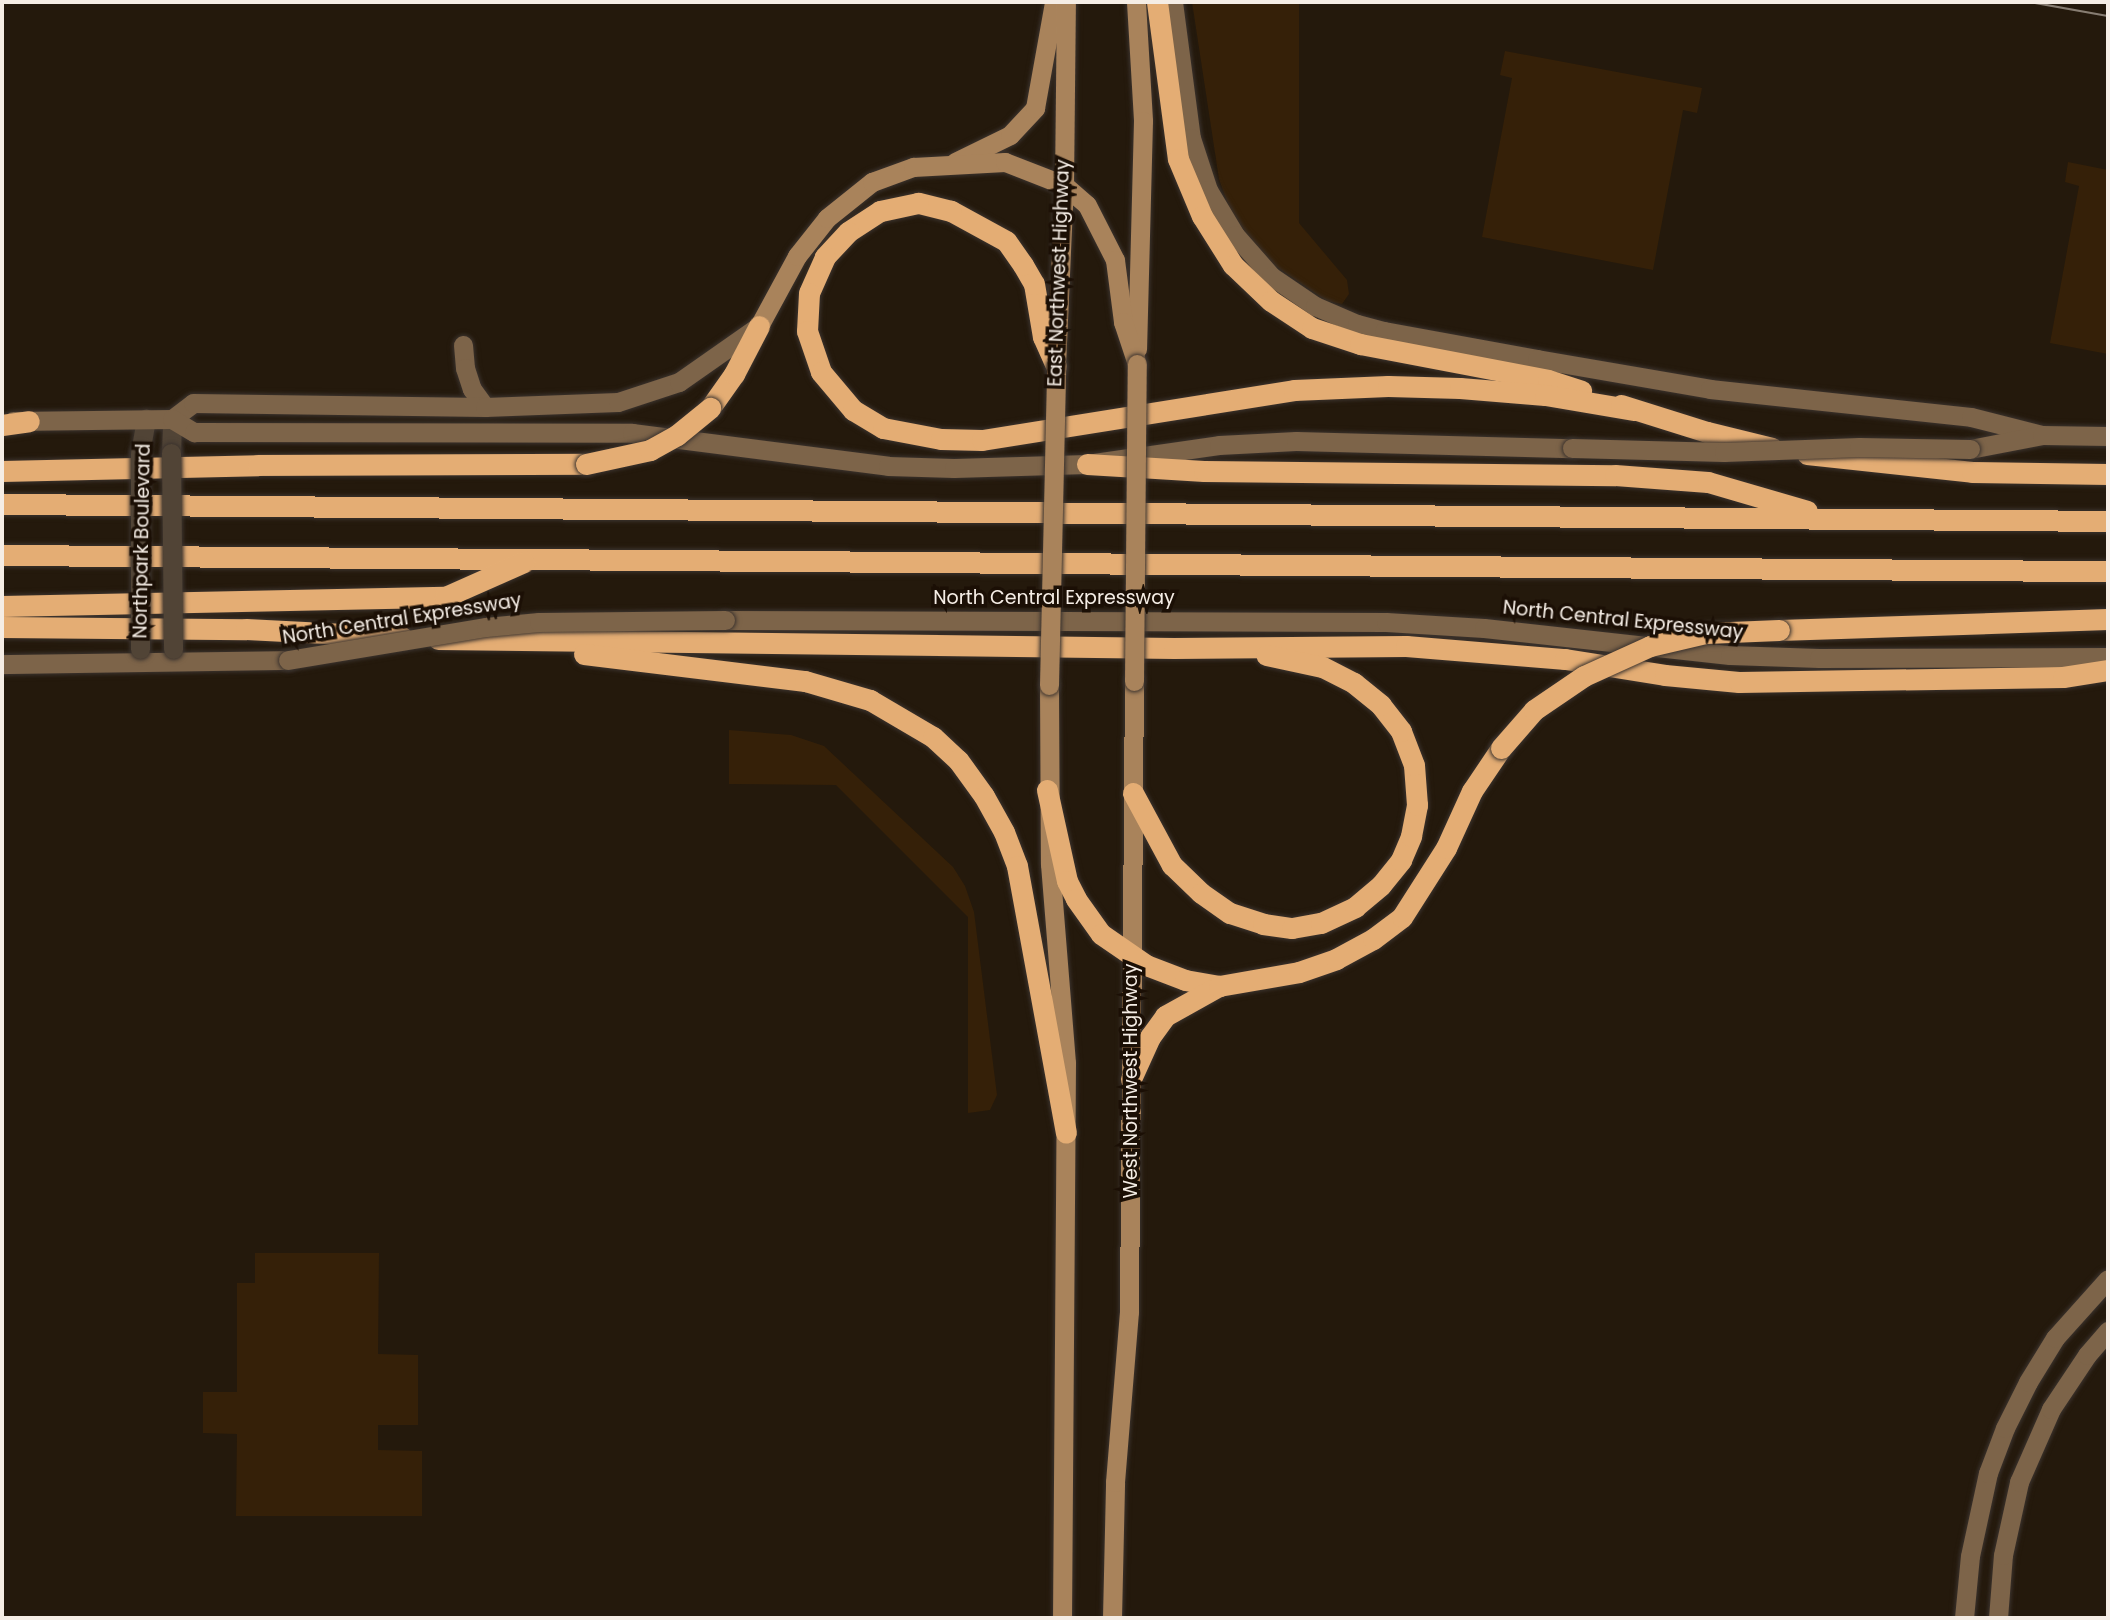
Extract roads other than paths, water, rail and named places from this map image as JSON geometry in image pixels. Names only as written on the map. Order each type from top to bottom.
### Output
[{"type":"highway","points":[[1157,2],[1178,159],[1202,216],[1233,265],[1271,301],[1312,328],[1360,344],[1548,380],[1707,432],[1782,450],[1972,472],[2108,474]]},
{"type":"highway","points":[[1056,366],[1042,337],[1034,284],[1023,265],[1006,241],[951,211],[918,203],[880,211],[848,232],[825,257],[809,293],[807,331],[821,372],[853,410],[883,428],[941,439],[982,440],[1294,390],[1388,386],[1533,394],[1635,410]]},
{"type":"highway","points":[[2,471],[258,464],[586,464],[618,459],[650,450],[677,435],[710,408],[734,374],[759,326]]},
{"type":"highway","points":[[2,423],[29,421]]},
{"type":"highway","points":[[1087,464],[1204,471],[1615,475],[1708,482],[1833,518]]},
{"type":"highway","points":[[2,504],[2108,521]]},
{"type":"highway","name":"North Central Expressway","points":[[2,555],[2108,571]]},
{"type":"highway","points":[[2,606],[445,597],[531,559]]},
{"type":"highway","points":[[1131,1079],[1150,1037],[1165,1016],[1219,986],[1299,972],[1336,959],[1373,939],[1402,916],[1446,848],[1472,791],[1501,748],[1534,710],[1584,676],[1650,646],[1706,633],[2108,619]]},
{"type":"highway","points":[[2,626],[246,629],[498,642],[1174,648],[1322,645],[1475,650],[1739,682],[2063,677],[2108,670]]},
{"type":"highway","points":[[498,642],[716,672],[805,681],[870,700],[933,737],[958,760],[984,796],[1004,832],[1017,866],[1066,1133]]},
{"type":"highway","points":[[1133,793],[1172,865],[1201,893],[1230,913],[1263,924],[1292,928],[1321,923],[1355,907],[1388,877],[1401,860],[1411,836],[1417,805],[1414,765],[1401,731],[1381,705],[1354,682],[1322,667],[1273,656],[1174,648]]},
{"type":"highway","points":[[1047,790],[1068,881],[1076,899],[1101,934],[1131,957],[1185,980],[1219,986]]},
{"type":"main road","points":[[954,163],[1010,135],[1035,108],[1054,2]]},
{"type":"main road","name":"East Northwest Highway","points":[[1047,790],[1066,2]]},
{"type":"main road","points":[[1136,2],[1143,121],[1137,364]]},
{"type":"main road","points":[[1173,2],[1191,138],[1208,190],[1235,235],[1271,276],[1315,306],[1357,324],[1384,331],[1551,362],[1710,388],[1971,417],[2042,435]]},
{"type":"main road","points":[[172,419],[193,403],[485,407],[618,402],[651,393],[679,382],[759,326],[797,256],[827,218],[872,182],[913,167],[954,163],[1005,162],[1063,185],[1087,205],[1115,260],[1123,322],[1137,364]]},
{"type":"main road","points":[[463,345],[465,368],[472,388],[485,407]]},
{"type":"main road","name":"West Northwest Highway","points":[[1112,1618],[1115,1482],[1129,1312],[1137,364]]},
{"type":"main road","points":[[29,421],[172,419],[194,432],[618,433],[888,466],[954,468],[1087,464],[1219,445],[1296,441],[1724,452],[1859,447],[1970,449],[2042,435],[2108,436]]},
{"type":"main road","name":"North Central Expressway","points":[[2,664],[140,656],[288,660],[512,624],[724,620],[1386,622],[1497,629],[1730,655],[1819,658],[2108,657]]},
{"type":"main road","points":[[1047,790],[1050,864],[1063,1008],[1066,1133],[1062,1618]]},
{"type":"main road","points":[[1964,1618],[1970,1556],[1988,1473],[2022,1393],[2055,1338],[2108,1279]]},
{"type":"main road","points":[[1998,1618],[2003,1555],[2019,1482],[2051,1409],[2087,1355],[2108,1331]]},
{"type":"main road","points":[[1970,1556],[2003,1555]]},
{"type":"street","name":"Northpark Boulevard","points":[[140,656],[140,453],[146,419]]},
{"type":"street","name":"Northpark Boulevard","points":[[172,419],[173,656]]},
{"type":"tram line","points":[[2030,2],[2108,16]]},
{"type":"tram line","points":[[2100,2],[2108,3]]}]
